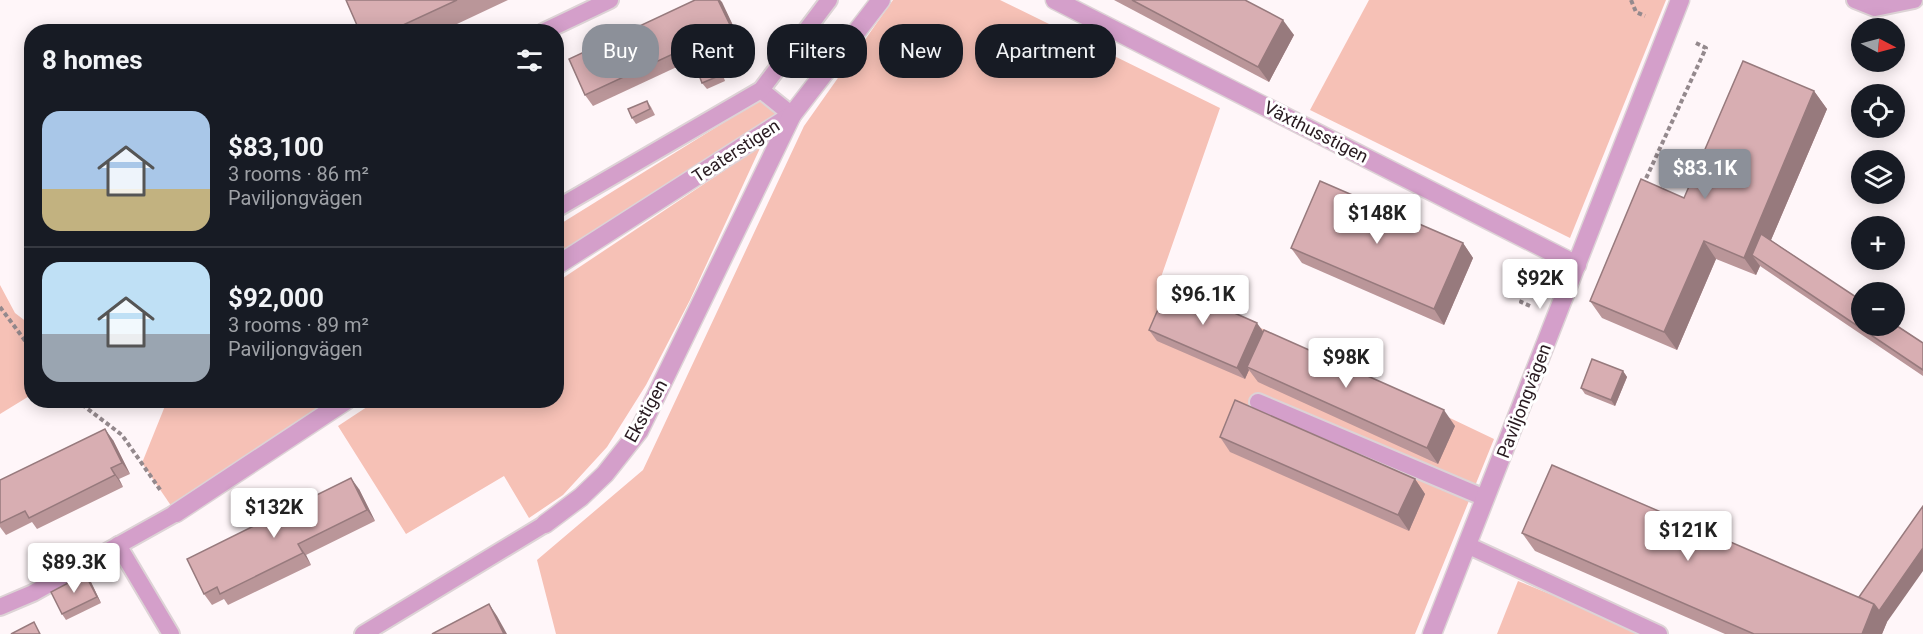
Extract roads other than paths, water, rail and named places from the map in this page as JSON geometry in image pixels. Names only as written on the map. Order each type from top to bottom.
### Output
[{"type":"street","name":"Teaterstigen","points":[[564,261],[792,115],[881,0]]},
{"type":"street","name":"Växthusstigen","points":[[1055,0],[1577,265]]},
{"type":"street","name":"Paviljongvägen","points":[[1432,634],[1680,0]]},
{"type":"street","name":"Ekstigen","points":[[546,524],[581,497],[605,474],[639,431],[792,115]]},
{"type":"street","points":[[176,513],[335,408]]},
{"type":"lane","points":[[560,24],[610,0]]},
{"type":"lane","points":[[564,204],[762,90],[829,0]]},
{"type":"lane","points":[[1855,0],[1875,8],[1914,0]]},
{"type":"lane","points":[[762,90],[792,115]]},
{"type":"lane","points":[[1258,402],[1485,498]]},
{"type":"lane","points":[[0,607],[33,593],[176,513]]},
{"type":"lane","name":"Ekstigen","points":[[363,634],[546,524]]},
{"type":"lane","points":[[118,545],[171,634]]},
{"type":"lane","points":[[1467,545],[1659,634]]}]
